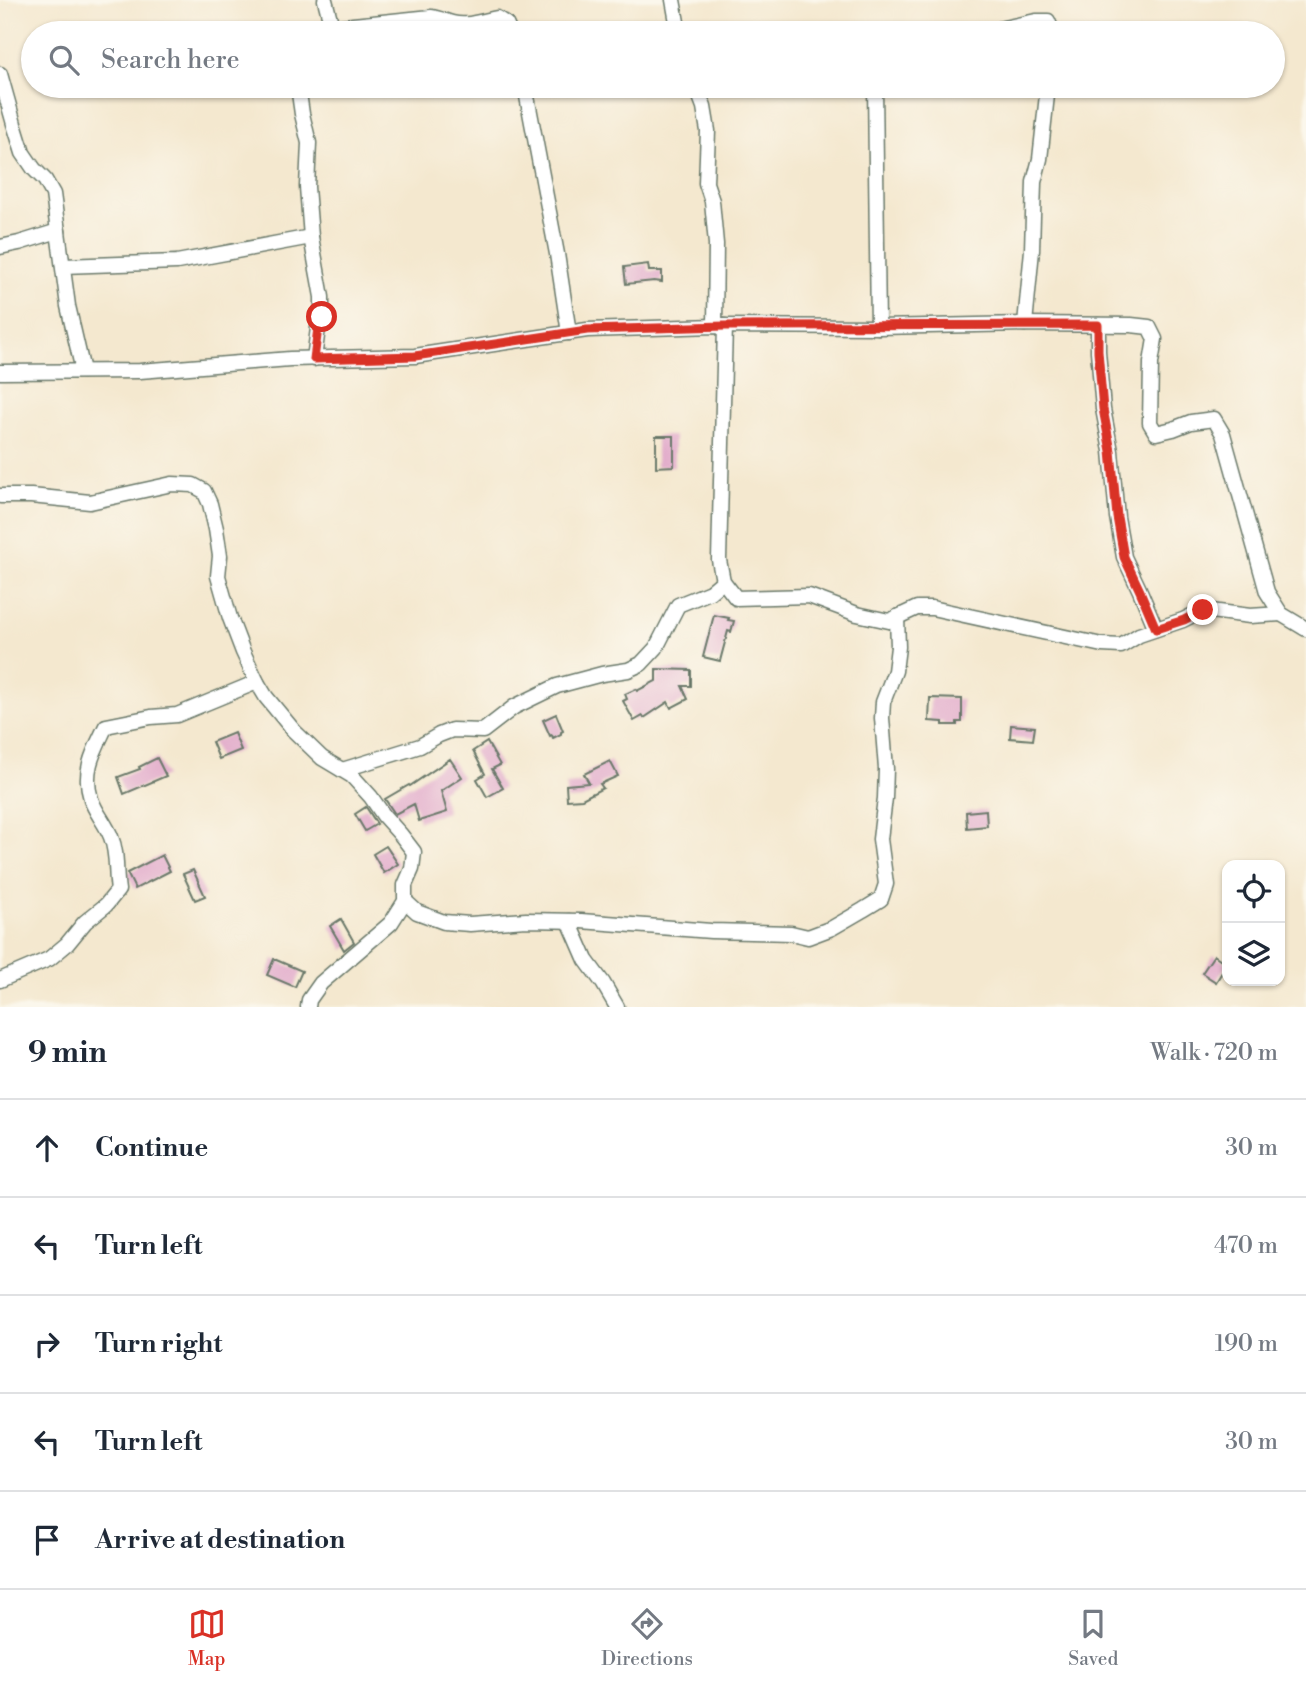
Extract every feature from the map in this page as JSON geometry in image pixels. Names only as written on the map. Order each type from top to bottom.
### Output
[{"type":"street","points":[[325,0],[330,21]]},
{"type":"street","points":[[673,0],[676,21]]},
{"type":"street","points":[[391,21],[431,17],[448,21]]},
{"type":"street","points":[[482,21],[497,18],[502,21]]},
{"type":"street","points":[[0,74],[23,153],[53,194],[68,306],[83,371]]},
{"type":"street","points":[[300,98],[309,143],[307,187],[311,237],[322,297],[322,317],[314,359]]},
{"type":"street","points":[[527,98],[569,333]]},
{"type":"street","points":[[701,98],[708,131],[706,183],[712,201],[720,326],[719,560],[723,582],[736,598],[809,596],[857,614],[889,621],[917,608],[932,608],[1102,645],[1121,646],[1139,635],[1184,620],[1203,610],[1251,616],[1281,614]]},
{"type":"street","points":[[876,98],[878,327]]},
{"type":"street","points":[[1025,324],[1032,250],[1034,182],[1040,159],[1047,98]]},
{"type":"street","points":[[0,247],[58,231]]},
{"type":"street","points":[[62,266],[177,262],[311,237]]},
{"type":"street","points":[[0,372],[140,371],[314,359],[415,356],[587,330],[720,326],[1025,324],[1149,327],[1155,339],[1150,423],[1156,433],[1191,422],[1214,419],[1223,434],[1267,592],[1281,614],[1306,629]]},
{"type":"street","points":[[1098,325],[1103,409],[1124,557],[1156,629]]},
{"type":"street","points":[[0,496],[90,502],[172,484],[193,485],[204,491],[216,529],[220,555],[218,576],[239,641],[257,682],[295,731],[322,758],[352,776],[414,852],[412,869],[405,885],[405,901],[391,923],[321,983],[309,1000],[308,1007]]},
{"type":"street","points":[[342,770],[419,746],[452,730],[483,731],[514,707],[557,686],[628,670],[641,664],[656,648],[678,605],[709,592],[723,582]]},
{"type":"street","points":[[405,901],[417,912],[444,922],[470,924],[526,920],[569,921],[711,931],[791,933],[808,937],[832,928],[881,899],[886,884],[880,839],[886,779],[882,718],[883,702],[895,671],[898,647],[897,617]]},
{"type":"street","points":[[0,980],[48,959],[67,944],[85,922],[107,905],[118,890],[112,837],[91,800],[87,769],[106,726],[177,715],[257,682]]},
{"type":"street","points":[[569,921],[586,960],[617,1007]]},
{"type":"building","points":[[648,264],[649,271],[662,271],[662,282],[626,284],[624,267]]},
{"type":"building","points":[[656,436],[674,436],[674,466],[656,467]]},
{"type":"building","points":[[714,615],[734,621],[731,632],[728,631],[720,661],[703,657]]},
{"type":"building","points":[[656,669],[691,670],[691,686],[682,686],[688,699],[671,708],[668,702],[644,718],[643,716],[634,721],[623,701],[627,699],[625,694],[656,681]]},
{"type":"building","points":[[930,698],[962,699],[962,722],[957,722],[957,725],[943,725],[943,722],[929,721]]},
{"type":"building","points":[[556,714],[563,731],[553,738],[543,720]]},
{"type":"building","points":[[1011,725],[1035,727],[1033,740],[1010,738]]},
{"type":"building","points":[[234,733],[241,750],[219,759],[212,742]]},
{"type":"building","points":[[487,742],[500,765],[492,769],[503,788],[487,797],[477,779],[485,774],[473,751]]},
{"type":"building","points":[[157,758],[166,776],[124,794],[118,777],[140,769],[139,767]]},
{"type":"building","points":[[450,759],[462,777],[441,791],[447,812],[419,821],[414,804],[395,814],[385,799]]},
{"type":"building","points":[[610,761],[618,776],[600,784],[603,788],[582,799],[567,800],[566,785],[589,783],[584,774]]},
{"type":"building","points":[[366,807],[377,824],[365,831],[355,814]]},
{"type":"building","points":[[986,810],[987,826],[967,828],[966,812]]},
{"type":"building","points":[[386,846],[398,864],[384,873],[373,854]]},
{"type":"building","points":[[162,855],[170,871],[135,889],[127,873]]},
{"type":"building","points":[[193,870],[205,896],[195,900],[183,874]]},
{"type":"building","points":[[341,919],[354,942],[344,950],[330,926]]},
{"type":"building","points":[[1214,955],[1222,961],[1222,972],[1216,982],[1202,973]]},
{"type":"building","points":[[274,959],[302,971],[295,987],[267,975]]},
{"type":"route","points":[[322,317],[314,359],[415,356],[587,330],[725,326],[1098,325],[1103,409],[1124,557],[1156,629],[1184,620],[1203,610]]}]
